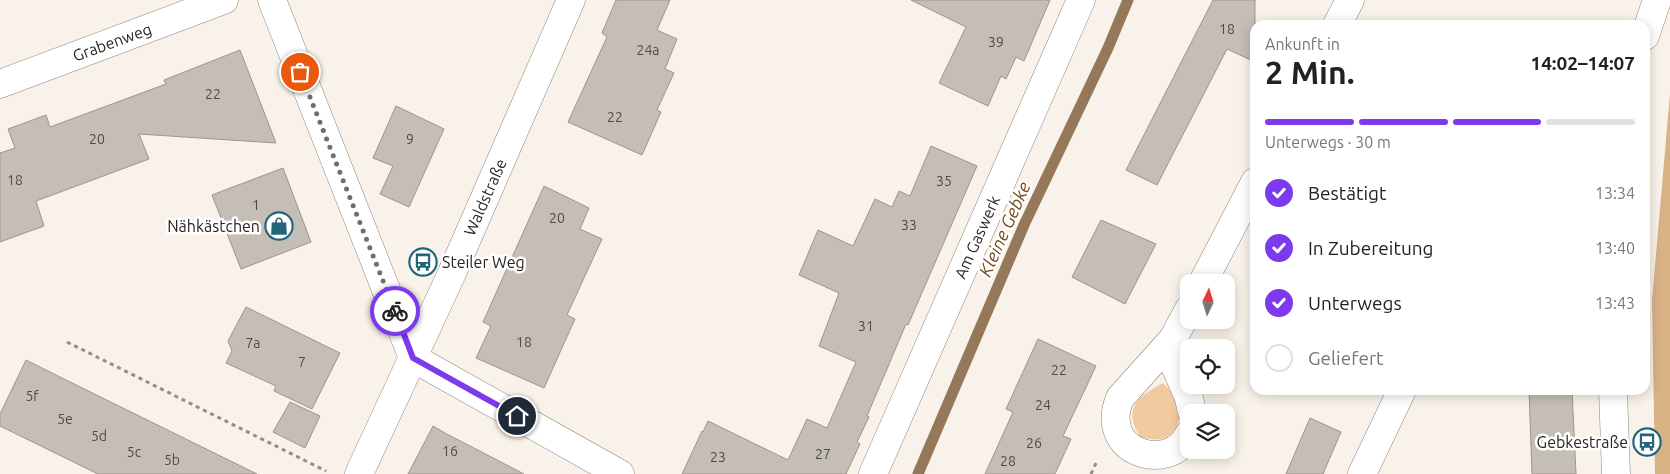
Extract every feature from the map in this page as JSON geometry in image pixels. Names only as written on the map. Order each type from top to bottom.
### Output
[{"type":"street","name":"Grabenweg","points":[[0,84],[224,0]]},
{"type":"street","points":[[272,0],[413,358],[620,474]]},
{"type":"street","name":"Waldstraße","points":[[359,474],[413,358],[571,0]]},
{"type":"street","name":"Am Gaswerk","points":[[873,474],[1081,0]]},
{"type":"street","points":[[1340,20],[1350,0]]},
{"type":"street","points":[[1650,21],[1657,0]]},
{"type":"street","points":[[1207,274],[1250,192]]},
{"type":"street","points":[[1180,327],[1174,339],[1123,393],[1116,408],[1114,425],[1122,440],[1140,455],[1167,455],[1180,447]]},
{"type":"street","points":[[1174,339],[1175,366],[1190,398],[1191,404]]},
{"type":"street","points":[[1362,474],[1400,395]]},
{"type":"street","points":[[1613,395],[1616,474]]},
{"type":"path","points":[[67,342],[331,474]]},
{"type":"shaded area","points":[[1670,94],[1670,474],[1655,474],[1652,300]]},
{"type":"shaded area","points":[[1163,383],[1175,395],[1180,406],[1180,419],[1173,432],[1168,436],[1157,439],[1140,437],[1132,418],[1133,410],[1135,404],[1146,393]]},
{"type":"building","points":[[616,0],[670,0],[657,30],[677,39],[665,69],[674,73],[657,110],[661,112],[642,155],[568,122],[607,37],[602,33]]},
{"type":"building","points":[[911,0],[1050,0],[1024,61],[1016,57],[1006,79],[1001,76],[988,106],[939,83],[966,27]]},
{"type":"building","points":[[1213,0],[1255,0],[1255,20],[1250,20],[1250,60],[1227,49],[1157,185],[1126,170]]},
{"type":"building","points":[[240,50],[276,143],[139,134],[149,159],[36,201],[44,226],[0,242],[0,153],[15,148],[8,129],[46,115],[50,127],[166,84],[164,80]]},
{"type":"building","points":[[396,106],[444,129],[409,207],[380,194],[393,166],[373,158]]},
{"type":"building","points":[[931,146],[977,166],[908,325],[906,324],[867,416],[869,417],[857,442],[860,444],[846,474],[682,474],[708,421],[788,460],[807,419],[827,428],[856,362],[819,346],[839,293],[799,275],[818,230],[853,246],[875,199],[892,207],[899,191],[910,196]]},
{"type":"building","points":[[283,168],[311,242],[241,269],[212,195]]},
{"type":"building","points":[[544,186],[589,208],[580,229],[602,239],[567,315],[575,319],[544,388],[476,358],[491,326],[483,322]]},
{"type":"building","points":[[1101,220],[1156,244],[1125,304],[1072,277]]},
{"type":"building","points":[[246,307],[340,353],[312,409],[274,391],[276,386],[226,363],[232,351],[228,341]]},
{"type":"building","points":[[1038,339],[1096,366],[1063,436],[1071,439],[1055,474],[985,474],[1013,412],[1006,409]]},
{"type":"building","points":[[26,360],[257,474],[98,474],[0,426],[0,414]]},
{"type":"building","points":[[1529,395],[1572,395],[1576,474],[1532,474]]},
{"type":"building","points":[[290,402],[320,416],[305,448],[273,432]]},
{"type":"building","points":[[1310,418],[1341,432],[1323,474],[1286,474]]},
{"type":"building","points":[[433,426],[445,433],[524,474],[408,474]]},
{"type":"waterway","name":"Kleine Gebke","points":[[918,474],[1024,225],[1108,48],[1128,0]]},
{"type":"way so far","points":[[300,72],[395,311]]},
{"type":"place","name":"Nähkästchen","points":[[279,226]]},
{"type":"place","name":"Steiler Weg","points":[[423,262]]},
{"type":"place","name":"Gebkestraße","points":[[1647,442]]},
{"type":"route","points":[[395,311],[413,358],[517,416]]}]
